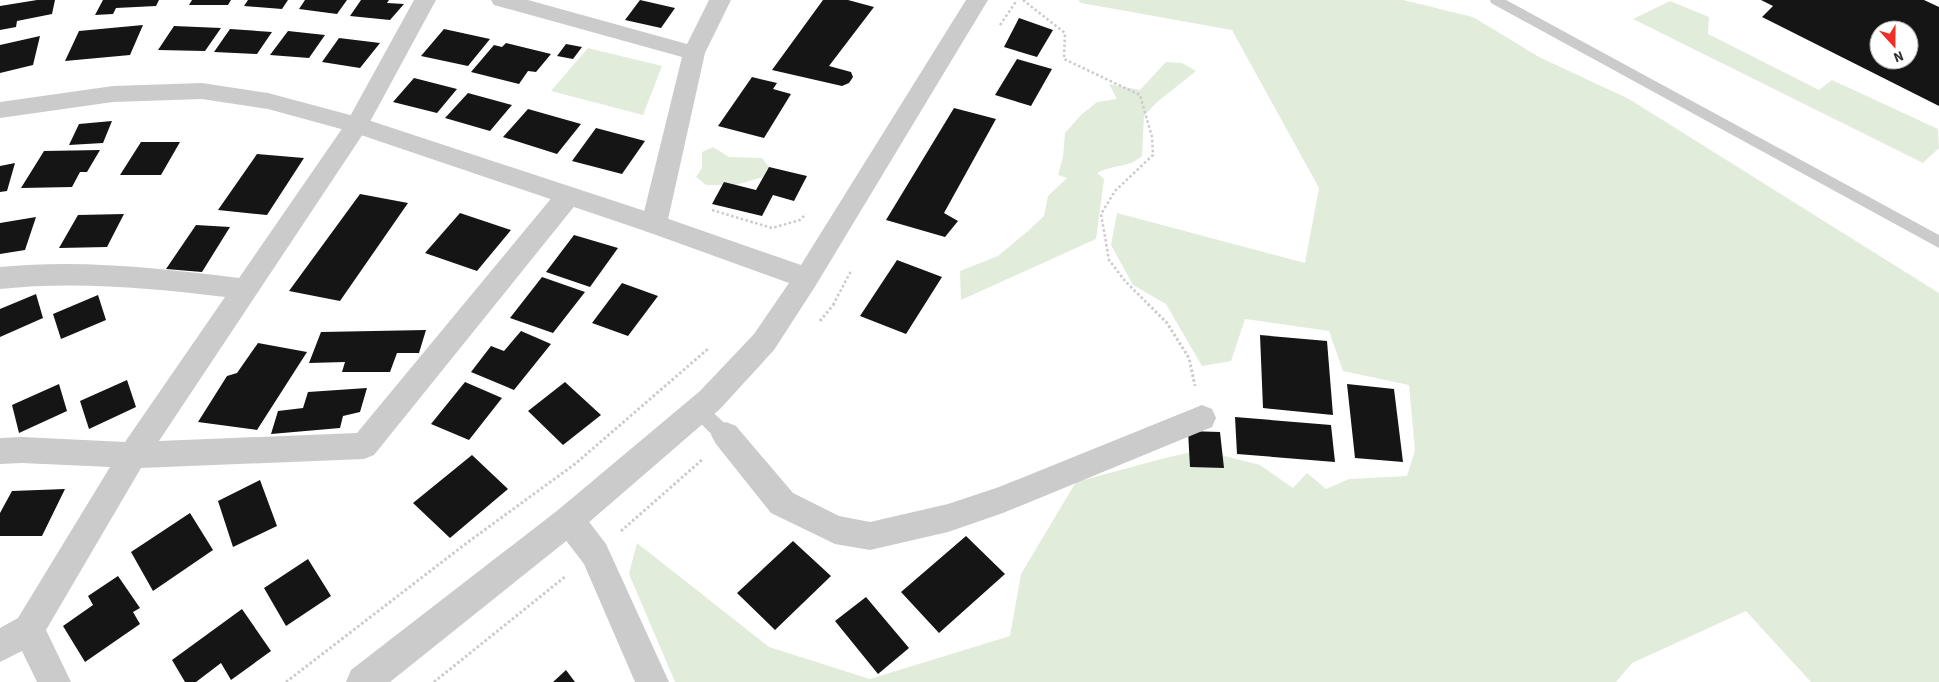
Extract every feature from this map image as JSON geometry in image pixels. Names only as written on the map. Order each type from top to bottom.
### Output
[{"type":"street","points":[[0,646],[29,628],[133,455],[357,125],[424,0]]},
{"type":"street","points":[[502,0],[694,53]]},
{"type":"street","points":[[654,224],[694,53],[720,0]]},
{"type":"street","points":[[363,682],[570,520],[699,410],[764,342],[807,278],[977,0]]},
{"type":"street","points":[[0,110],[113,94],[202,91],[268,101],[357,125],[654,224],[807,278]]},
{"type":"street","points":[[0,451],[22,450],[133,455],[364,446],[568,196]]},
{"type":"street","points":[[0,278],[30,274],[135,276],[245,289]]},
{"type":"street","points":[[726,435],[782,503],[835,530],[870,536],[948,518],[1003,499],[1202,418]]},
{"type":"street","points":[[570,520],[595,554],[652,682]]},
{"type":"street","points":[[29,628],[54,682]]},
{"type":"lane","points":[[1496,0],[1938,240]]},
{"type":"lane","points":[[699,410],[726,435]]},
{"type":"path","points":[[1023,0],[1065,32],[1064,59],[1140,95],[1152,136],[1153,155],[1115,191],[1101,214],[1109,260],[1126,281],[1167,323],[1189,358],[1202,418]]},
{"type":"path","points":[[661,194],[772,228],[800,220],[807,213]]},
{"type":"path","points":[[286,682],[468,542],[575,464],[709,348]]},
{"type":"path","points":[[434,682],[556,584]]},
{"type":"green space","points":[[1078,0],[1403,0],[1473,17],[1539,57],[1629,99],[1939,293],[1939,682],[1811,682],[1746,611],[1632,663],[1616,682],[675,682],[629,574],[637,543],[769,647],[870,679],[1010,636],[1021,574],[1076,482],[1201,450],[1260,465],[1293,488],[1307,473],[1326,489],[1349,479],[1407,476],[1415,450],[1409,385],[1343,371],[1329,331],[1245,319],[1231,361],[1202,366],[1166,304],[1133,285],[1111,245],[1117,213],[1305,263],[1319,188],[1232,30],[1081,3]]},
{"type":"green space","points":[[1670,1],[1709,17],[1708,34],[1819,90],[1832,80],[1938,129],[1939,148],[1923,163],[1633,19]]},
{"type":"green space","points":[[588,48],[662,66],[643,115],[551,91]]},
{"type":"green space","points":[[1166,62],[1182,63],[1196,71],[1156,103],[1144,116],[1142,156],[1131,163],[1097,173],[1104,179],[1096,239],[961,300],[960,271],[998,256],[1044,216],[1048,196],[1067,178],[1058,175],[1063,157],[1065,133],[1081,115],[1097,102],[1117,99],[1109,84],[1140,90]]},
{"type":"green space","points":[[713,147],[729,157],[762,158],[774,174],[735,185],[706,185],[696,177],[702,168],[702,152]]},
{"type":"building","points":[[37,0],[55,0],[52,14],[17,21],[16,27],[0,30],[0,6]]},
{"type":"building","points":[[103,0],[159,0],[156,6],[116,8],[113,14],[95,15]]},
{"type":"building","points":[[192,0],[231,0],[228,5],[189,5]]},
{"type":"building","points":[[248,0],[288,0],[282,9],[244,6]]},
{"type":"building","points":[[305,0],[347,0],[337,14],[299,9]]},
{"type":"building","points":[[361,0],[389,0],[387,3],[404,4],[390,20],[350,16]]},
{"type":"building","points":[[640,0],[675,8],[661,28],[625,20]]},
{"type":"building","points":[[823,0],[848,0],[874,7],[829,66],[851,72],[853,77],[849,83],[842,86],[772,70]]},
{"type":"building","points":[[1761,0],[1924,0],[1939,7],[1939,106],[1762,17],[1773,6]]},
{"type":"building","points":[[1019,18],[1053,30],[1037,57],[1004,47]]},
{"type":"building","points":[[143,25],[130,55],[65,61],[79,31]]},
{"type":"building","points":[[174,26],[221,28],[205,51],[158,50]]},
{"type":"building","points":[[230,29],[272,32],[257,54],[214,52]]},
{"type":"building","points":[[444,29],[490,39],[468,66],[421,56]]},
{"type":"building","points":[[288,31],[325,35],[309,58],[270,55]]},
{"type":"building","points":[[40,36],[33,65],[0,73],[0,45]]},
{"type":"building","points":[[339,38],[380,43],[360,68],[322,62]]},
{"type":"building","points":[[506,43],[551,54],[536,72],[528,71],[519,84],[471,72],[494,45],[502,47]]},
{"type":"building","points":[[566,44],[582,47],[573,59],[557,56]]},
{"type":"building","points":[[1017,59],[1052,69],[1031,106],[995,95]]},
{"type":"building","points":[[752,77],[777,83],[773,89],[791,94],[764,138],[718,126]]},
{"type":"building","points":[[414,78],[457,89],[437,113],[393,102]]},
{"type":"building","points":[[468,93],[512,105],[490,131],[445,118]]},
{"type":"building","points":[[954,108],[996,119],[944,213],[958,221],[945,237],[886,220]]},
{"type":"building","points":[[528,109],[581,124],[557,154],[503,137]]},
{"type":"building","points":[[112,121],[103,143],[69,145],[79,124]]},
{"type":"building","points":[[596,128],[645,141],[622,174],[572,161]]},
{"type":"building","points":[[141,142],[180,142],[161,175],[120,175]]},
{"type":"building","points":[[100,150],[87,172],[80,172],[72,187],[21,188],[44,151]]},
{"type":"building","points":[[257,154],[304,158],[267,215],[218,210]]},
{"type":"building","points":[[15,163],[7,191],[0,192],[0,166]]},
{"type":"building","points":[[769,167],[807,176],[794,201],[773,195],[762,216],[712,204],[724,182],[756,190]]},
{"type":"building","points":[[360,194],[408,203],[340,301],[289,291]]},
{"type":"building","points":[[460,213],[511,230],[477,271],[425,253]]},
{"type":"building","points":[[124,214],[107,247],[59,248],[78,215]]},
{"type":"building","points":[[36,217],[25,250],[0,254],[0,223]]},
{"type":"building","points":[[196,225],[230,227],[202,272],[166,269]]},
{"type":"building","points":[[574,235],[618,248],[590,287],[546,272]]},
{"type":"building","points":[[897,260],[942,277],[906,334],[860,316]]},
{"type":"building","points":[[542,277],[585,292],[553,333],[510,318]]},
{"type":"building","points":[[622,283],[658,296],[628,336],[592,323]]},
{"type":"building","points":[[36,294],[43,318],[0,337],[0,309]]},
{"type":"building","points":[[98,295],[106,320],[61,339],[53,314]]},
{"type":"building","points":[[426,330],[419,353],[397,353],[390,372],[342,372],[345,362],[309,363],[321,332]]},
{"type":"building","points":[[521,331],[551,344],[514,390],[471,372],[491,346],[504,351]]},
{"type":"building","points":[[1260,335],[1327,341],[1333,415],[1263,408]]},
{"type":"building","points":[[258,343],[307,352],[257,430],[198,422],[227,376],[237,373]]},
{"type":"building","points":[[127,380],[136,407],[89,429],[80,401]]},
{"type":"building","points":[[465,382],[502,398],[469,440],[431,424]]},
{"type":"building","points":[[565,382],[601,415],[563,445],[528,411]]},
{"type":"building","points":[[59,384],[67,411],[19,433],[12,405]]},
{"type":"building","points":[[1347,384],[1394,389],[1403,462],[1355,458]]},
{"type":"building","points":[[367,388],[360,412],[343,416],[340,428],[271,434],[278,411],[303,408],[308,392]]},
{"type":"building","points":[[1235,417],[1331,425],[1335,462],[1237,454]]},
{"type":"building","points":[[1188,431],[1220,432],[1224,468],[1190,467]]},
{"type":"building","points":[[472,455],[508,489],[450,538],[413,503]]},
{"type":"building","points":[[260,480],[277,526],[233,547],[218,501]]},
{"type":"building","points":[[65,489],[42,536],[0,536],[0,513],[12,491]]},
{"type":"building","points":[[190,513],[213,550],[153,591],[131,552]]},
{"type":"building","points":[[966,536],[1005,574],[939,633],[901,592]]},
{"type":"building","points":[[793,541],[831,576],[775,630],[737,593]]},
{"type":"building","points":[[308,559],[331,596],[286,626],[264,588]]},
{"type":"building","points":[[118,576],[140,608],[133,612],[140,624],[85,662],[63,626],[93,605],[88,596]]},
{"type":"building","points":[[866,597],[909,648],[878,674],[835,621]]},
{"type":"building","points":[[242,609],[271,651],[231,680],[221,663],[196,682],[185,682],[172,660]]},
{"type":"building","points":[[566,670],[575,682],[553,682]]}]
